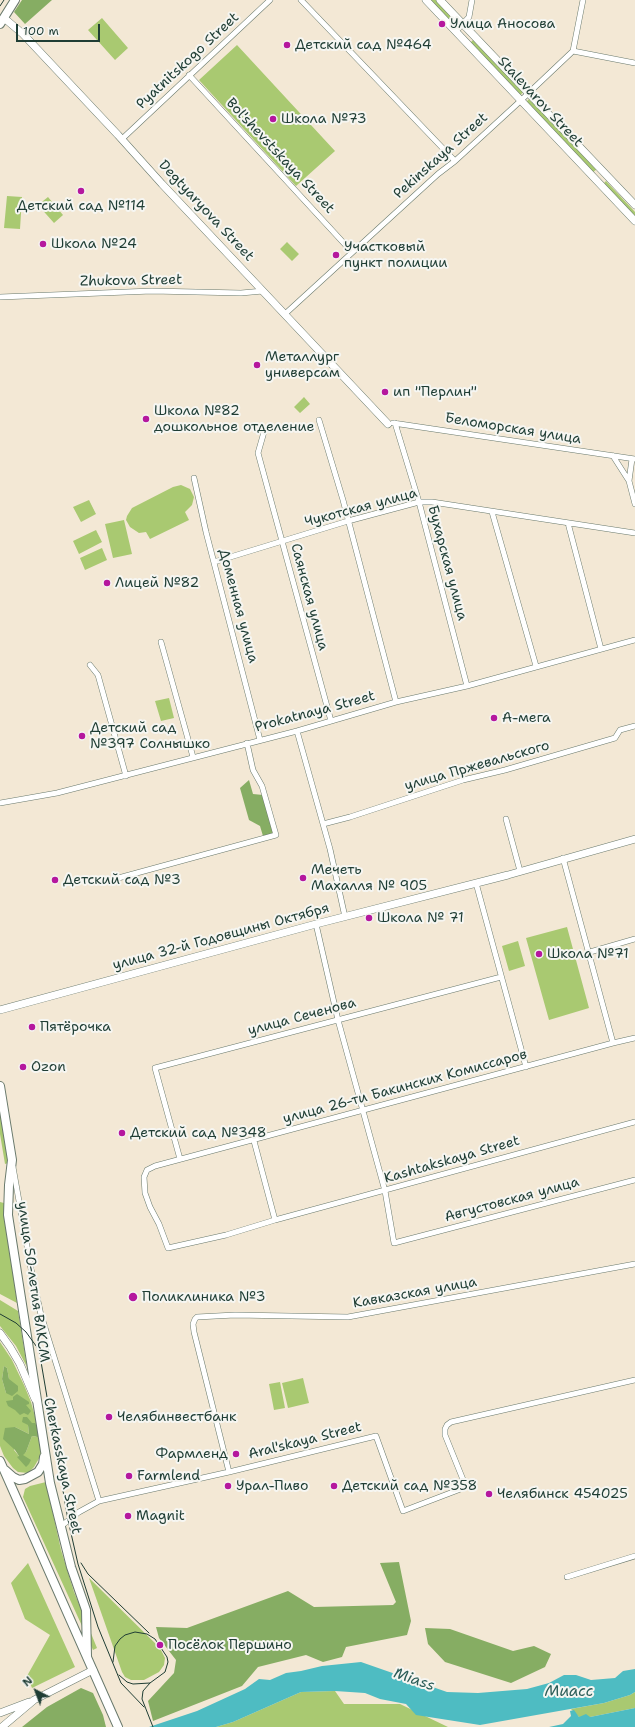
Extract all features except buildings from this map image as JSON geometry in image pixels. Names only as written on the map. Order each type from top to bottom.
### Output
[{"type":"main road","points":[[2,21],[15,0]]},
{"type":"main road","name":"улица 50-летия ВЛКСМ","points":[[0,1086],[12,1160],[8,1214],[39,1410]]},
{"type":"main road","name":"Cherkasskaya Street","points":[[39,1410],[45,1454],[60,1527],[71,1567],[86,1610],[87,1657]]},
{"type":"main road","points":[[1,1463],[13,1477],[19,1480],[25,1479],[38,1472],[43,1464],[45,1454]]},
{"type":"main road","points":[[1,1463],[118,1727]]},
{"type":"street","name":"Pyatnitskogo Street","points":[[122,138],[270,0]]},
{"type":"street","points":[[301,0],[454,161]]},
{"type":"street","name":"Stalevarov Street","points":[[426,0],[635,221]]},
{"type":"street","name":"Stalevarov Street","points":[[440,0],[635,205]]},
{"type":"street","points":[[456,31],[469,17],[472,0]]},
{"type":"street","points":[[583,0],[573,51],[635,63]]},
{"type":"street","name":"Degtyaryova Street","points":[[2,21],[23,34],[122,138],[162,184],[286,314],[315,348],[391,423]]},
{"type":"street","name":"Pekinskaya Street","points":[[286,314],[573,51]]},
{"type":"street","name":"Bol'shevstskaya Street","points":[[189,76],[352,252]]},
{"type":"street","points":[[595,179],[603,172]]},
{"type":"street","name":"Zhukova Street","points":[[0,296],[152,291],[241,293],[263,291]]},
{"type":"street","points":[[319,420],[396,702]]},
{"type":"street","name":"Беломорская улица","points":[[391,423],[633,459]]},
{"type":"street","name":"Бухарская улица","points":[[391,423],[419,502],[466,686]]},
{"type":"street","name":"Саянская улица","points":[[264,432],[258,453],[331,721]]},
{"type":"street","points":[[613,456],[629,481],[635,504]]},
{"type":"street","points":[[629,481],[633,459]]},
{"type":"street","name":"Доменная улица","points":[[194,478],[260,740]]},
{"type":"street","name":"Чукотская улица","points":[[214,562],[419,502],[432,502],[635,534]]},
{"type":"street","points":[[492,512],[536,666]]},
{"type":"street","points":[[568,523],[601,649]]},
{"type":"street","name":"Prokatnaya Street","points":[[0,803],[57,793],[126,776],[193,757],[297,731],[396,702],[466,686],[635,640]]},
{"type":"street","points":[[161,642],[193,757]]},
{"type":"street","points":[[90,665],[98,675],[126,776]]},
{"type":"street","name":"улица Пржевальского","points":[[323,824],[350,818],[463,780],[505,770],[615,738],[620,730],[635,726]]},
{"type":"street","points":[[297,731],[323,824],[345,917]]},
{"type":"street","points":[[111,880],[276,835],[262,786],[253,770],[247,743]]},
{"type":"street","points":[[506,819],[520,871]]},
{"type":"street","name":"улица 32-й Годовщины Октября","points":[[0,1010],[635,839]]},
{"type":"street","points":[[563,858],[590,952],[613,1043]]},
{"type":"street","points":[[476,883],[526,1067]]},
{"type":"street","points":[[316,924],[338,1020],[385,1191]]},
{"type":"street","points":[[590,952],[635,939]]},
{"type":"street","name":"улица Сеченова","points":[[180,1159],[155,1068],[501,977]]},
{"type":"street","name":"улица 26-ти Бакинских Комиссаров","points":[[168,1248],[160,1224],[150,1207],[145,1193],[144,1177],[147,1170],[155,1166],[254,1141],[363,1110],[635,1038]]},
{"type":"street","name":"Kashtakskaya Street","points":[[168,1248],[226,1236],[275,1220],[635,1122]]},
{"type":"street","points":[[254,1141],[275,1220]]},
{"type":"street","points":[[12,1160],[31,1269],[41,1315],[99,1501]]},
{"type":"street","name":"Августовская улица","points":[[385,1191],[394,1243],[635,1180]]},
{"type":"street","name":"Кавказская улица","points":[[229,1472],[194,1332],[193,1324],[195,1318],[235,1315],[348,1317],[635,1264]]},
{"type":"street","name":"Cherkasskaya Street","points":[[0,1333],[10,1346],[20,1364],[39,1410]]},
{"type":"street","name":"Aral'skaya Street","points":[[60,1527],[79,1512],[99,1501],[229,1472],[376,1436],[403,1511],[466,1487],[446,1435],[445,1429],[451,1422],[635,1380]]},
{"type":"street","points":[[567,1577],[635,1556]]},
{"type":"street","points":[[0,1713],[34,1700],[93,1670]]},
{"type":"street","points":[[2,1727],[34,1700]]},
{"type":"green space","points":[[22,0],[52,0],[25,24],[14,12]]},
{"type":"green space","points":[[428,0],[436,0],[459,25],[455,29]]},
{"type":"green space","points":[[102,18],[128,48],[115,60],[88,30]]},
{"type":"green space","points":[[474,39],[522,89],[523,92],[520,96],[470,43]]},
{"type":"green space","points":[[237,45],[335,151],[296,186],[199,80]]},
{"type":"green space","points":[[530,98],[597,169],[592,173],[525,103]]},
{"type":"green space","points":[[606,181],[635,212],[635,218],[603,184]]},
{"type":"green space","points":[[7,196],[22,197],[20,229],[4,228]]},
{"type":"green space","points":[[48,197],[63,215],[54,223],[38,205]]},
{"type":"green space","points":[[287,242],[299,254],[292,261],[280,249]]},
{"type":"green space","points":[[304,397],[310,404],[300,413],[294,407]]},
{"type":"green space","points":[[181,485],[190,489],[194,497],[192,505],[185,512],[189,520],[150,539],[146,532],[139,533],[130,527],[126,520],[132,508],[173,487]]},
{"type":"green space","points":[[89,500],[96,514],[81,522],[73,507]]},
{"type":"green space","points":[[124,520],[132,554],[113,558],[105,524]]},
{"type":"green space","points":[[96,530],[102,542],[79,554],[73,541]]},
{"type":"green space","points":[[102,548],[107,560],[85,570],[80,558]]},
{"type":"green space","points":[[169,698],[174,718],[161,721],[155,701]]},
{"type":"green space","points":[[249,780],[253,794],[263,795],[273,833],[263,836],[260,826],[249,820],[240,788]]},
{"type":"green space","points":[[567,927],[589,1008],[549,1020],[526,938]]},
{"type":"green space","points":[[518,941],[525,966],[509,971],[502,946]]},
{"type":"green space","points":[[0,1111],[8,1159],[8,1163],[5,1164],[0,1134]]},
{"type":"green space","points":[[0,1202],[4,1203],[17,1303],[0,1294]]},
{"type":"green space","points":[[0,1300],[18,1311],[27,1367],[16,1346],[0,1326]]},
{"type":"green space","points":[[0,1342],[12,1360],[31,1402],[39,1431],[41,1455],[34,1467],[28,1473],[18,1472],[4,1456],[0,1446]],"holes":[[[4,1366],[7,1368],[9,1379],[6,1393],[2,1379]],[[28,1425],[37,1437],[32,1436],[26,1452],[19,1456],[14,1450],[15,1427],[29,1434]]]},
{"type":"green space","points":[[4,1366],[7,1368],[9,1379],[18,1386],[18,1391],[12,1396],[6,1393],[2,1379]]},
{"type":"green space","points":[[303,1378],[309,1403],[288,1408],[282,1383]]},
{"type":"green space","points":[[280,1382],[285,1408],[274,1410],[269,1384]]},
{"type":"green space","points":[[17,1394],[29,1402],[29,1404],[26,1405],[31,1411],[28,1415],[24,1413],[20,1415],[8,1406],[6,1401],[13,1400],[13,1397]]},
{"type":"green space","points":[[23,1417],[27,1417],[32,1423],[35,1423],[38,1429],[38,1437],[32,1436],[26,1452],[23,1455],[31,1460],[26,1467],[17,1457],[19,1456],[15,1450],[3,1439],[5,1428],[15,1427],[29,1434],[28,1425],[22,1422]]},
{"type":"green space","points":[[46,1482],[61,1550],[74,1592],[97,1648],[93,1650],[23,1497],[25,1489],[30,1486]]},
{"type":"green space","points":[[399,1562],[411,1621],[407,1635],[346,1647],[342,1657],[323,1662],[306,1655],[258,1667],[242,1686],[153,1721],[148,1701],[174,1673],[176,1660],[159,1638],[156,1627],[187,1628],[288,1591],[314,1607],[393,1605],[396,1602],[380,1563]]},
{"type":"green space","points":[[28,1563],[75,1667],[32,1688],[27,1676],[50,1635],[25,1619],[11,1583]]},
{"type":"green space","points":[[89,1578],[160,1648],[165,1658],[164,1665],[159,1672],[144,1680],[131,1680],[125,1677]]},
{"type":"green space","points":[[425,1628],[450,1629],[513,1651],[534,1646],[551,1654],[545,1667],[511,1683],[445,1662],[428,1644]]},
{"type":"green space","points":[[81,1688],[93,1693],[103,1715],[106,1727],[22,1727],[47,1707]]},
{"type":"green space","points":[[335,1691],[344,1704],[400,1704],[448,1727],[216,1727],[233,1722],[301,1692]]},
{"type":"green space","points":[[635,1692],[635,1708],[590,1717],[579,1717],[571,1709],[604,1703]]},
{"type":"water","name":"Миасс","points":[[361,1662],[447,1692],[478,1693],[527,1689],[549,1683],[564,1675],[576,1675],[591,1680],[615,1678],[623,1671],[635,1669],[635,1692],[604,1703],[480,1725],[416,1715],[406,1704],[380,1699],[365,1693],[335,1691],[301,1692],[233,1722],[216,1727],[149,1727],[197,1711],[245,1689],[259,1679],[270,1680],[286,1673],[322,1666]]},
{"type":"water","points":[[635,1708],[635,1727],[549,1727],[563,1724],[571,1716],[570,1711],[574,1710],[579,1717],[586,1714],[590,1717]]},
{"type":"tram line","points":[[0,6],[4,0]]},
{"type":"tram line","points":[[0,1314],[16,1323],[26,1332],[39,1350],[68,1520],[78,1564],[98,1627],[121,1683],[144,1707]]},
{"type":"tram line","points":[[81,1563],[88,1574],[149,1633]]},
{"type":"tram line","points":[[113,1662],[115,1646],[120,1639],[125,1635],[135,1632],[147,1634],[155,1639],[167,1657],[168,1662],[165,1672],[150,1683],[133,1684],[127,1682],[119,1675]]},
{"type":"tram line","points":[[150,1683],[143,1691],[142,1699],[153,1727]]},
{"type":"place","name":"Улица Аносова","points":[[442,24]]},
{"type":"place","name":"Детский сад №464","points":[[287,45]]},
{"type":"place","name":"Школа №73","points":[[273,119]]},
{"type":"place","name":"Детский сад №114","points":[[81,191]]},
{"type":"place","name":"Школа №24","points":[[43,244]]},
{"type":"place","name":"Участковый пункт полиции","points":[[336,255]]},
{"type":"place","name":"Металлург универсам","points":[[257,365]]},
{"type":"place","name":"ип \"Перлин\"","points":[[385,392]]},
{"type":"place","name":"Школа №82 дошкольное отделение","points":[[146,419]]},
{"type":"place","name":"Лицей №82","points":[[107,583]]},
{"type":"place","name":"А-мега","points":[[494,718]]},
{"type":"place","name":"Детский сад №397 Солнышко","points":[[82,736]]},
{"type":"place","name":"Мечеть Махалля № 905","points":[[303,878]]},
{"type":"place","name":"Детский сад №3","points":[[55,880]]},
{"type":"place","name":"Школа № 71","points":[[369,918]]},
{"type":"place","name":"Школа №71","points":[[539,954]]},
{"type":"place","name":"Пятёрочка","points":[[32,1027]]},
{"type":"place","name":"Ozon","points":[[23,1067]]},
{"type":"place","name":"Детский сад №348","points":[[122,1133]]},
{"type":"place","name":"Поликлиника №3","points":[[133,1297]]},
{"type":"place","name":"Челябинвестбанк","points":[[109,1417]]},
{"type":"place","name":"Фармленд","points":[[236,1454]]},
{"type":"place","name":"Farmlend","points":[[129,1476]]},
{"type":"place","name":"Урал-Пиво","points":[[228,1486]]},
{"type":"place","name":"Детский сад №358","points":[[334,1486]]},
{"type":"place","name":"Челябинск 454025","points":[[489,1494]]},
{"type":"place","name":"Magnit","points":[[128,1516]]},
{"type":"place","name":"Посёлок Першино","points":[[160,1645]]},
{"type":"water label","name":"Miass","points":[[414,1680]]}]
